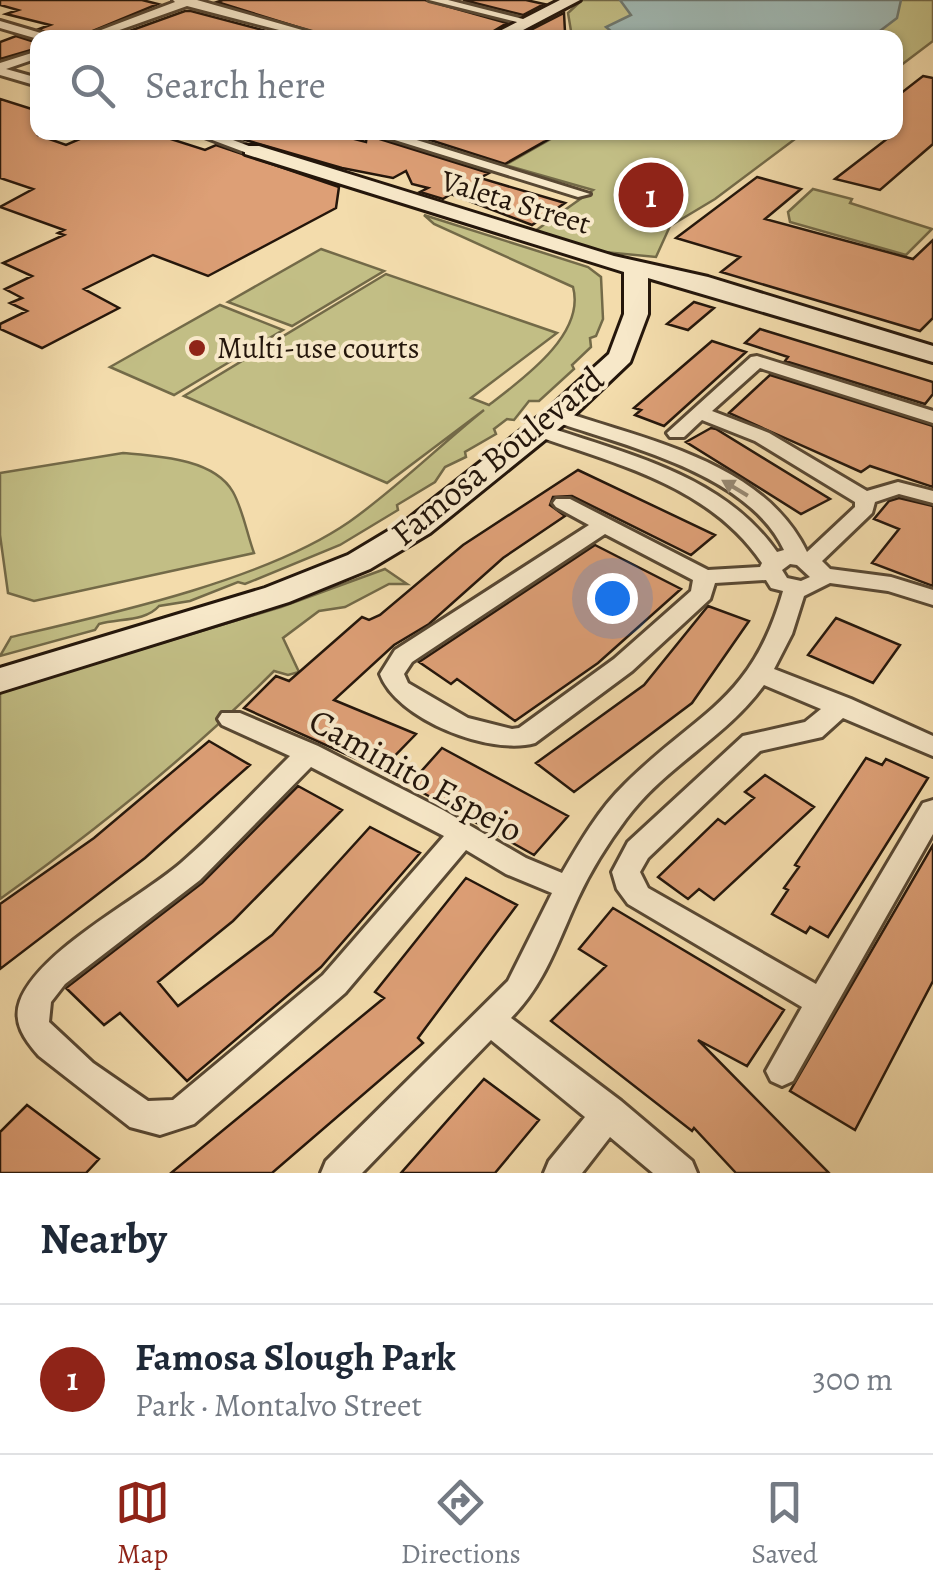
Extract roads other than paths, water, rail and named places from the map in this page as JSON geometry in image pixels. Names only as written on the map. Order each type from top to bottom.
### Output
[{"type":"street","points":[[434,0],[528,22]]},
{"type":"street","points":[[107,30],[186,1],[295,30]]},
{"type":"street","points":[[511,30],[571,1]]},
{"type":"street","points":[[0,24],[30,33]]},
{"type":"street","points":[[0,69],[30,57]]},
{"type":"street","points":[[0,69],[30,79]]},
{"type":"street","name":"Valeta Street","points":[[221,140],[534,240],[636,266],[933,354]]},
{"type":"street","points":[[252,150],[272,140]]},
{"type":"street","points":[[401,140],[583,194]]},
{"type":"street","name":"Famosa Boulevard","points":[[0,680],[277,596],[359,562],[419,526],[548,423],[622,357],[636,314],[636,266]]},
{"type":"street","points":[[677,433],[756,361],[933,417]]},
{"type":"street","points":[[700,414],[762,436],[865,499],[898,488],[933,496]]},
{"type":"street","points":[[548,423],[681,461],[728,484],[780,520],[810,565],[811,588],[795,589],[778,583],[740,518],[714,501],[548,423]]},
{"type":"street","points":[[810,565],[865,509],[865,499]]},
{"type":"street","points":[[563,502],[705,577],[810,565],[933,598]]},
{"type":"street","points":[[604,524],[403,656],[394,668],[393,680],[405,694],[488,736],[506,740],[533,732],[623,665],[702,594],[705,577]]},
{"type":"street","points":[[338,1173],[490,1020],[532,972],[570,886],[632,792],[739,702],[762,674],[783,632],[795,589]]},
{"type":"street","points":[[762,674],[933,746]]},
{"type":"street","points":[[820,1002],[638,896],[631,889],[626,872],[638,850],[752,743],[813,730],[842,705]]},
{"type":"street","name":"Caminito Espejo","points":[[232,719],[309,753],[520,872],[570,886]]},
{"type":"street","points":[[309,753],[190,872],[54,975],[38,995],[32,1020],[42,1038],[136,1112],[160,1118],[194,1105],[334,984],[462,836]]},
{"type":"street","points":[[782,1071],[933,810]]},
{"type":"street","points":[[490,1020],[680,1173]]},
{"type":"street","points":[[561,1173],[608,1112]]},
{"type":"water","points":[[620,0],[901,0],[897,18],[881,30],[606,27],[631,15]]},
{"type":"place","name":"Famosa Slough Park","points":[[651,195]]},
{"type":"place","name":"Multi-use courts","points":[[197,348]]}]
